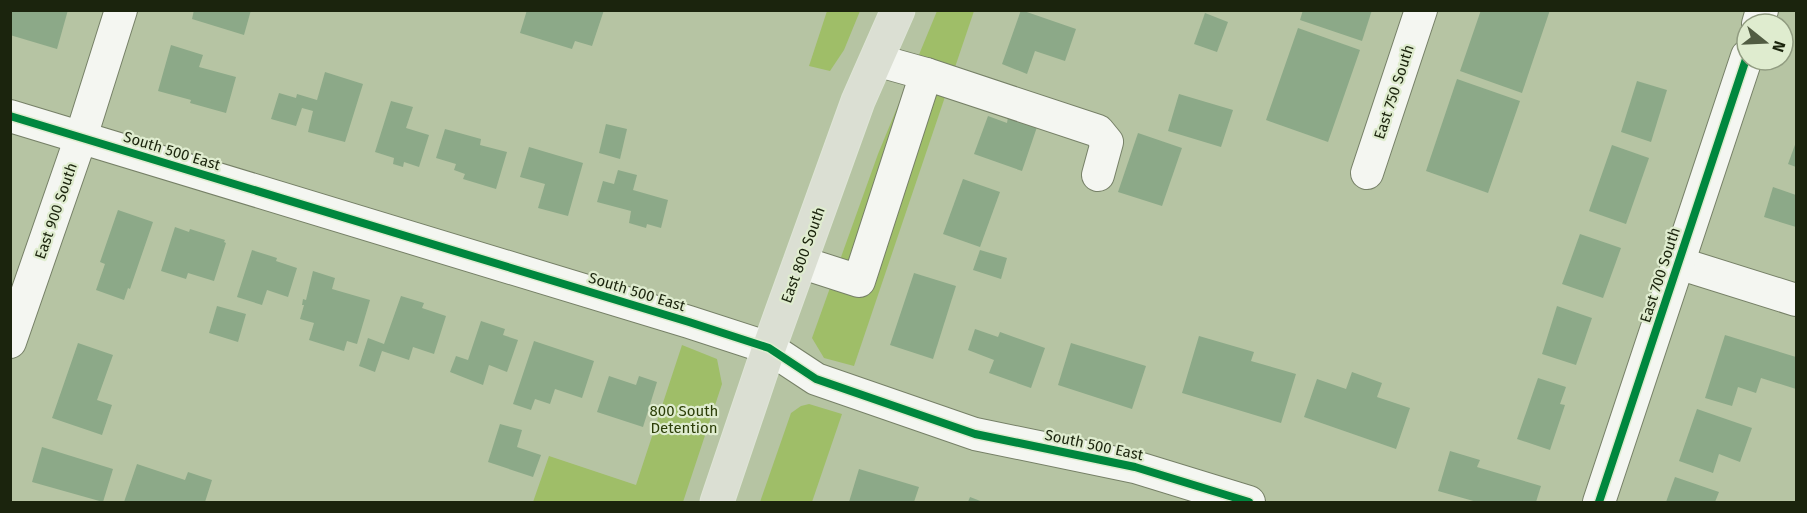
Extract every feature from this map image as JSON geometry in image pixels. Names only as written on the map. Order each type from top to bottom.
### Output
[{"type":"main road","name":"East 800 South","points":[[717,502],[769,348],[858,101],[898,10]]},
{"type":"street","name":"East 900 South","points":[[10,342],[81,137],[121,10]]},
{"type":"street","name":"East 750 South","points":[[1367,173],[1420,10]]},
{"type":"street","points":[[876,60],[926,74],[1098,131],[1107,142],[1098,175]]},
{"type":"street","name":"East 700 South","points":[[1599,502],[1742,72]]},
{"type":"street","points":[[800,262],[860,281],[926,74]]},
{"type":"street","name":"South 500 East","points":[[10,116],[769,348],[816,379],[975,434],[1135,467],[1249,502]]},
{"type":"street","points":[[1678,263],[1797,300]]},
{"type":"green space","points":[[827,11],[860,11],[844,50],[830,71],[809,66]]},
{"type":"green space","points":[[937,11],[974,11],[854,366],[824,358],[812,338],[878,154]]},
{"type":"green space","name":"800 South Detention","points":[[682,345],[717,359],[722,384],[683,502],[533,502],[549,456],[636,485]]},
{"type":"green space","points":[[809,404],[842,414],[812,502],[760,502],[791,413]]},
{"type":"building","points":[[10,10],[68,10],[57,49],[10,35]]},
{"type":"building","points":[[194,10],[251,10],[244,35],[192,19]]},
{"type":"building","points":[[527,10],[604,10],[592,46],[575,41],[572,49],[520,33]]},
{"type":"building","points":[[1021,10],[1076,29],[1065,61],[1035,51],[1027,74],[1002,64]]},
{"type":"building","points":[[1303,10],[1372,10],[1362,41],[1300,20]]},
{"type":"building","points":[[1481,10],[1550,10],[1522,93],[1460,71]]},
{"type":"building","points":[[1205,13],[1228,22],[1217,52],[1194,44]]},
{"type":"building","points":[[1298,28],[1360,50],[1328,142],[1266,120]]},
{"type":"building","points":[[171,45],[203,55],[199,67],[236,77],[226,113],[158,91]]},
{"type":"building","points":[[325,72],[363,84],[345,142],[308,132],[313,111],[302,108],[296,126],[271,119],[279,93],[296,98],[297,94],[317,100]]},
{"type":"building","points":[[1457,79],[1520,101],[1488,193],[1426,171]]},
{"type":"building","points":[[1637,81],[1667,90],[1651,142],[1621,132]]},
{"type":"building","points":[[1179,94],[1233,110],[1221,147],[1168,131]]},
{"type":"building","points":[[391,101],[413,107],[406,128],[429,135],[419,167],[404,162],[403,167],[393,164],[394,158],[375,152]]},
{"type":"building","points":[[988,116],[1007,123],[1008,117],[1037,127],[1022,171],[974,154]]},
{"type":"building","points":[[606,124],[627,129],[620,159],[599,153]]},
{"type":"building","points":[[445,129],[481,139],[480,145],[507,152],[496,189],[463,179],[465,174],[454,170],[456,164],[436,158]]},
{"type":"building","points":[[1138,133],[1182,148],[1162,206],[1118,192]]},
{"type":"building","points":[[1796,142],[1796,167],[1788,164]]},
{"type":"building","points":[[1612,145],[1649,158],[1626,224],[1589,211]]},
{"type":"building","points":[[529,147],[583,163],[568,216],[538,208],[545,184],[520,177]]},
{"type":"building","points":[[618,170],[637,175],[633,190],[668,200],[661,228],[647,224],[646,228],[629,223],[631,211],[597,202],[603,181],[614,184]]},
{"type":"building","points":[[963,179],[1000,192],[980,247],[943,234]]},
{"type":"building","points":[[1773,187],[1796,195],[1796,227],[1764,217]]},
{"type":"building","points":[[118,210],[153,222],[124,300],[96,290],[105,264],[100,262]]},
{"type":"building","points":[[175,227],[189,232],[190,229],[225,240],[214,281],[188,273],[186,279],[161,271]]},
{"type":"building","points":[[1580,234],[1621,248],[1603,298],[1562,284]]},
{"type":"building","points":[[252,250],[277,258],[276,261],[297,268],[288,297],[267,290],[262,305],[237,297]]},
{"type":"building","points":[[980,250],[1007,258],[1001,279],[973,270]]},
{"type":"building","points":[[313,271],[335,278],[332,289],[370,300],[357,344],[347,341],[344,351],[309,340],[314,323],[300,319],[304,305],[302,305],[303,299],[306,300]]},
{"type":"building","points":[[914,273],[956,286],[933,359],[890,345]]},
{"type":"building","points":[[401,296],[424,303],[422,308],[446,316],[434,354],[413,347],[409,360],[382,351],[375,372],[359,366],[368,338],[384,344]]},
{"type":"building","points":[[217,306],[246,314],[238,342],[209,333]]},
{"type":"building","points":[[1557,306],[1592,318],[1576,365],[1542,354]]},
{"type":"building","points":[[481,321],[505,329],[503,335],[518,340],[507,372],[489,365],[483,385],[450,372],[456,356],[468,360]]},
{"type":"building","points":[[975,329],[998,337],[1000,332],[1045,348],[1031,388],[989,373],[994,360],[968,350]]},
{"type":"building","points":[[1725,335],[1796,357],[1796,389],[1761,378],[1756,393],[1738,387],[1732,406],[1705,398]]},
{"type":"building","points":[[1199,336],[1254,352],[1251,361],[1296,374],[1281,423],[1182,393]]},
{"type":"building","points":[[534,341],[594,361],[582,398],[555,389],[550,404],[535,399],[531,410],[513,404]]},
{"type":"building","points":[[78,343],[113,355],[97,400],[112,405],[102,435],[52,418]]},
{"type":"building","points":[[1071,343],[1146,366],[1132,409],[1058,385]]},
{"type":"building","points":[[1352,372],[1382,383],[1377,397],[1410,408],[1396,449],[1304,417],[1317,379],[1346,389]]},
{"type":"building","points":[[609,376],[636,385],[639,376],[657,382],[643,427],[597,412]]},
{"type":"building","points":[[1538,378],[1566,387],[1560,404],[1565,405],[1550,450],[1517,439]]},
{"type":"building","points":[[1697,409],[1752,428],[1740,462],[1719,454],[1713,473],[1679,461]]},
{"type":"building","points":[[500,424],[522,430],[517,447],[541,455],[533,477],[488,462]]},
{"type":"building","points":[[42,447],[113,469],[103,502],[32,482]]},
{"type":"building","points":[[1450,451],[1480,460],[1477,467],[1541,486],[1536,502],[1477,502],[1438,491]]},
{"type":"building","points":[[137,464],[185,480],[188,472],[212,480],[205,502],[124,502]]},
{"type":"building","points":[[859,469],[919,487],[914,502],[849,502]]},
{"type":"building","points":[[1675,477],[1719,492],[1715,502],[1666,502]]},
{"type":"building","points":[[970,497],[983,502],[968,502]]},
{"type":"cycle path","points":[[1599,502],[1742,72]]},
{"type":"cycle path","points":[[10,116],[769,348],[816,379],[975,434],[1135,467],[1249,502]]}]
